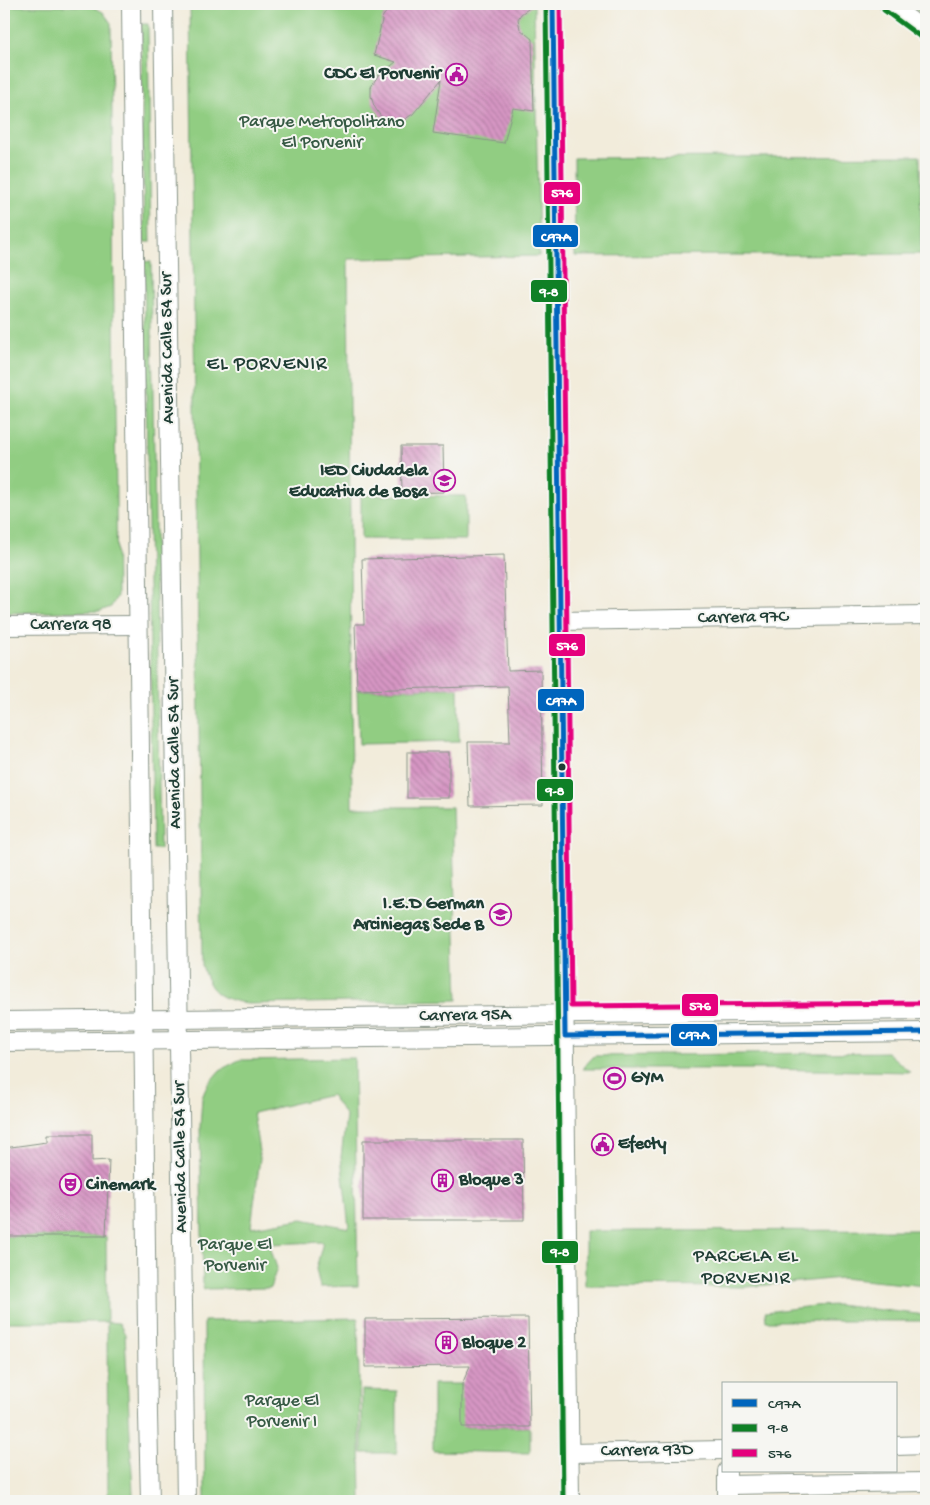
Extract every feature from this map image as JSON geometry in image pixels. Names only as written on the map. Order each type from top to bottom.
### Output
[{"type":"street","name":"Avenida Calle 54 Sur","points":[[131,4],[150,1501]]},
{"type":"street","name":"Avenida Calle 54 Sur","points":[[163,4],[186,1501]]},
{"type":"street","points":[[553,4],[570,1501]]},
{"type":"street","points":[[889,5],[926,32]]},
{"type":"street","name":"Carrera 97C","points":[[560,621],[926,615]]},
{"type":"street","name":"Carrera 98","points":[[4,626],[138,625]]},
{"type":"street","name":"Carrera 95A","points":[[4,1022],[926,1010]]},
{"type":"street","name":"Carrera 95A","points":[[4,1042],[926,1032]]},
{"type":"street","points":[[898,1446],[926,1445]]},
{"type":"street","name":"Carrera 93D","points":[[570,1453],[722,1450]]},
{"type":"street","points":[[727,1486],[926,1482]]},
{"type":"green space","name":"Parque Metropolitano El Porvenir","points":[[190,4],[534,4],[539,256],[348,259],[352,807],[452,807],[458,1000],[250,1004],[232,1000],[218,994],[205,976],[202,966]]},
{"type":"green space","points":[[907,4],[926,4],[926,16]]},
{"type":"green space","points":[[4,6],[91,6],[103,12],[111,23],[117,596],[111,607],[100,611],[4,613]]},
{"type":"green space","points":[[141,24],[148,24],[151,242],[144,242]]},
{"type":"green space","points":[[920,156],[921,254],[575,256],[574,158]]},
{"type":"green space","points":[[144,261],[151,262],[160,849],[153,849]]},
{"type":"green space","points":[[361,495],[466,496],[466,540],[361,539]]},
{"type":"green space","points":[[458,688],[459,742],[359,744],[357,690]]},
{"type":"green space","points":[[887,1052],[910,1072],[762,1069],[582,1069],[594,1056]]},
{"type":"green space","name":"Parque El Porvenir","points":[[354,1058],[358,1286],[320,1287],[316,1269],[323,1242],[269,1244],[277,1268],[270,1288],[203,1289],[200,1127],[202,1098],[207,1085],[220,1070],[239,1060]],"holes":[[[331,1095],[346,1116],[341,1157],[349,1228],[302,1219],[251,1227],[260,1158],[253,1113]]]},
{"type":"green space","points":[[926,1230],[926,1286],[841,1278],[746,1287],[585,1286],[585,1231]]},
{"type":"green space","points":[[4,1236],[106,1236],[107,1322],[4,1322]]},
{"type":"green space","points":[[837,1305],[926,1315],[926,1321],[766,1321],[765,1312]]},
{"type":"green space","name":"Parque El Porvenir I","points":[[358,1318],[361,1501],[205,1501],[204,1321]]},
{"type":"green space","points":[[107,1322],[119,1323],[125,1334],[133,1494],[129,1501],[108,1501]]},
{"type":"green space","points":[[433,1384],[463,1384],[463,1427],[530,1427],[530,1453],[433,1451]]},
{"type":"green space","points":[[362,1390],[397,1391],[397,1453],[362,1453]]},
{"type":"building","name":"CDC El Porvenir","points":[[535,4],[521,14],[518,19],[520,29],[532,39],[534,111],[513,108],[504,143],[433,133],[441,80],[413,114],[402,121],[391,121],[381,117],[374,106],[371,96],[371,87],[377,77],[396,62],[374,55],[383,16],[391,7]]},
{"type":"building","points":[[401,446],[443,446],[444,492],[402,493]]},
{"type":"building","points":[[504,555],[508,671],[541,670],[543,805],[470,806],[468,742],[510,742],[508,686],[357,690],[355,624],[364,624],[362,559]]},
{"type":"building","points":[[407,752],[449,752],[449,798],[407,798]]},
{"type":"building","points":[[47,1134],[92,1134],[92,1161],[109,1160],[106,1236],[4,1236],[4,1148],[47,1142]]},
{"type":"building","name":"Bloque 3","points":[[363,1140],[523,1140],[524,1220],[363,1220]]},
{"type":"building","name":"Bloque 2","points":[[528,1318],[530,1427],[462,1427],[462,1384],[470,1366],[365,1367],[365,1319]]},
{"type":"transit line","name":"9-8","points":[[546,4],[563,1501]]},
{"type":"transit line","name":"C97A","points":[[553,4],[565,1036],[926,1032]]},
{"type":"transit line","name":"576","points":[[560,4],[571,1006],[926,1003]]},
{"type":"transit line","name":"9-8","points":[[884,10],[922,38]]},
{"type":"place","name":"CDC El Porvenir","points":[[457,74]]},
{"type":"place","name":"IED Ciudadela Educativa de Bosa","points":[[444,481]]},
{"type":"place","name":"I.E.D German Arciniegas Sede B","points":[[500,914]]},
{"type":"place","name":"GYM","points":[[615,1078]]},
{"type":"place","name":"Efecty","points":[[602,1144]]},
{"type":"place","name":"Bloque 3","points":[[443,1180]]},
{"type":"place","name":"Cinemark","points":[[70,1185]]},
{"type":"place","name":"Bloque 2","points":[[446,1343]]},
{"type":"district","name":"EL PORVENIR","points":[[267,365]]},
{"type":"district","name":"PARCELA EL PORVENIR","points":[[746,1268]]}]
